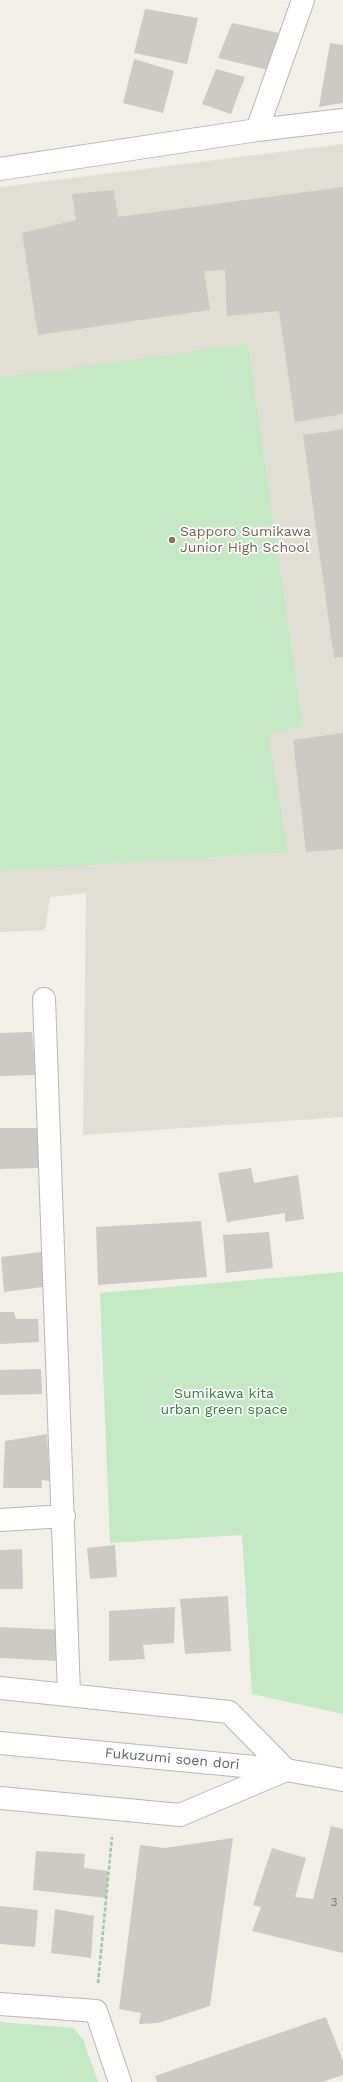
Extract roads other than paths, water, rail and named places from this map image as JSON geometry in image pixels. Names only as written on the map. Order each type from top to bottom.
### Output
[{"type":"street","points":[[257,130],[303,0]]},
{"type":"street","points":[[0,169],[257,130],[343,120]]},
{"type":"street","points":[[44,999],[64,1516],[69,1694]]},
{"type":"street","points":[[0,1520],[64,1516]]},
{"type":"street","points":[[0,1688],[69,1694],[229,1712],[286,1770],[180,1815],[0,1798]]},
{"type":"street","name":"Fukuzumi soen dori","points":[[0,1743],[195,1760],[286,1770],[343,1780]]},
{"type":"street","points":[[0,2004],[96,2012],[120,2082]]},
{"type":"place","name":"Sapporo Sumikawa Junior High School","points":[[172,540]]},
{"type":"park label","name":"Sumikawa kita urban green space","points":[[224,1402]]}]
